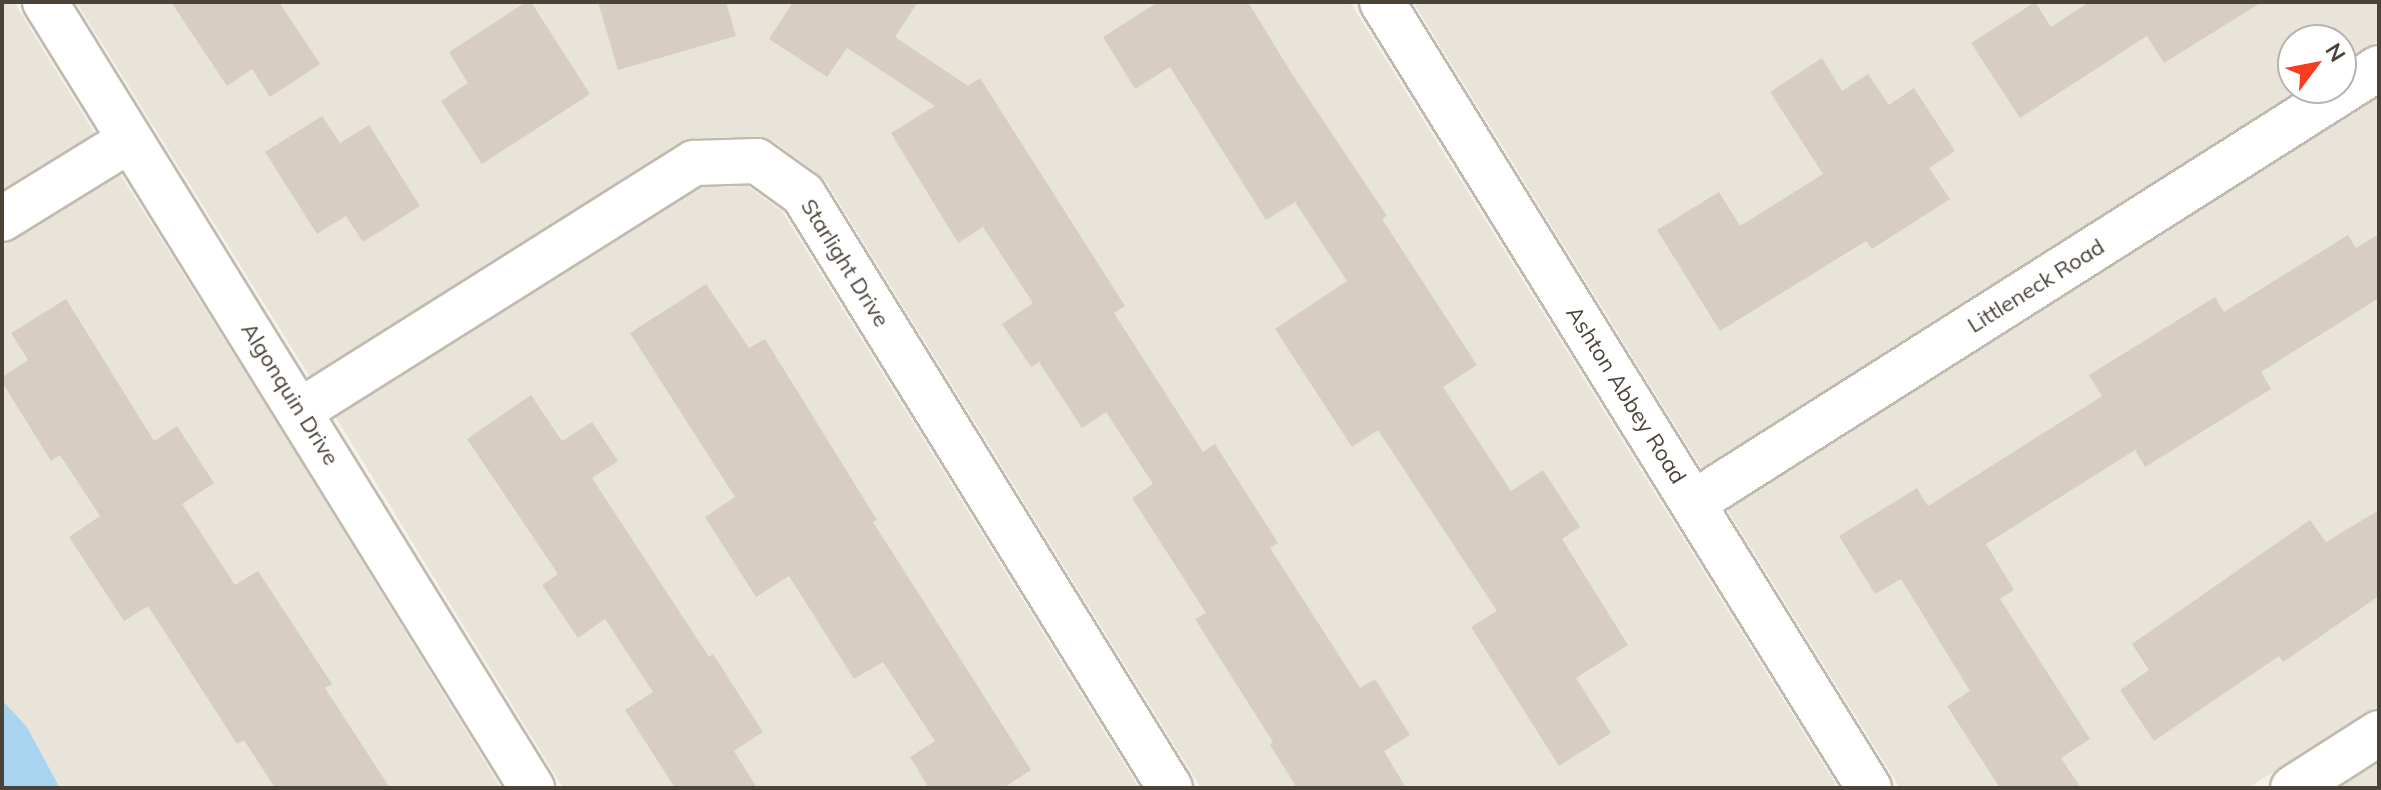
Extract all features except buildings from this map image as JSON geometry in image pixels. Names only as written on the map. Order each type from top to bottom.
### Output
[{"type":"street","name":"Algonquin Drive","points":[[45,2],[532,788]]},
{"type":"street","name":"Ashton Abbey Road","points":[[1382,2],[1869,788]]},
{"type":"street","name":"Littleneck Road","points":[[1693,503],[2379,68]]},
{"type":"street","points":[[2,219],[130,140]]},
{"type":"street","name":"Starlight Drive","points":[[300,411],[694,163],[757,161],[803,194],[1170,788]]},
{"type":"street","points":[[2293,788],[2379,733]]},
{"type":"shaded area","points":[[2,2],[14,2],[95,134],[2,192]]},
{"type":"shaded area","points":[[76,2],[1350,2],[1838,788],[1201,788],[825,180],[774,141],[759,137],[696,138],[681,143],[310,377]]},
{"type":"shaded area","points":[[1413,2],[2379,2],[2379,40],[2357,54],[2357,24],[2277,24],[2278,104],[1702,469]]},
{"type":"shaded area","points":[[2379,96],[2379,705],[2248,788],[1900,788],[1727,509]]},
{"type":"shaded area","points":[[120,174],[501,788],[60,788],[27,727],[2,700],[2,247]]},
{"type":"shaded area","points":[[747,186],[782,211],[1139,788],[563,788],[335,416],[699,187]]},
{"type":"shaded area","points":[[2379,761],[2379,788],[2336,788]]},
{"type":"water","points":[[2,700],[27,727],[60,788],[2,788]]}]
